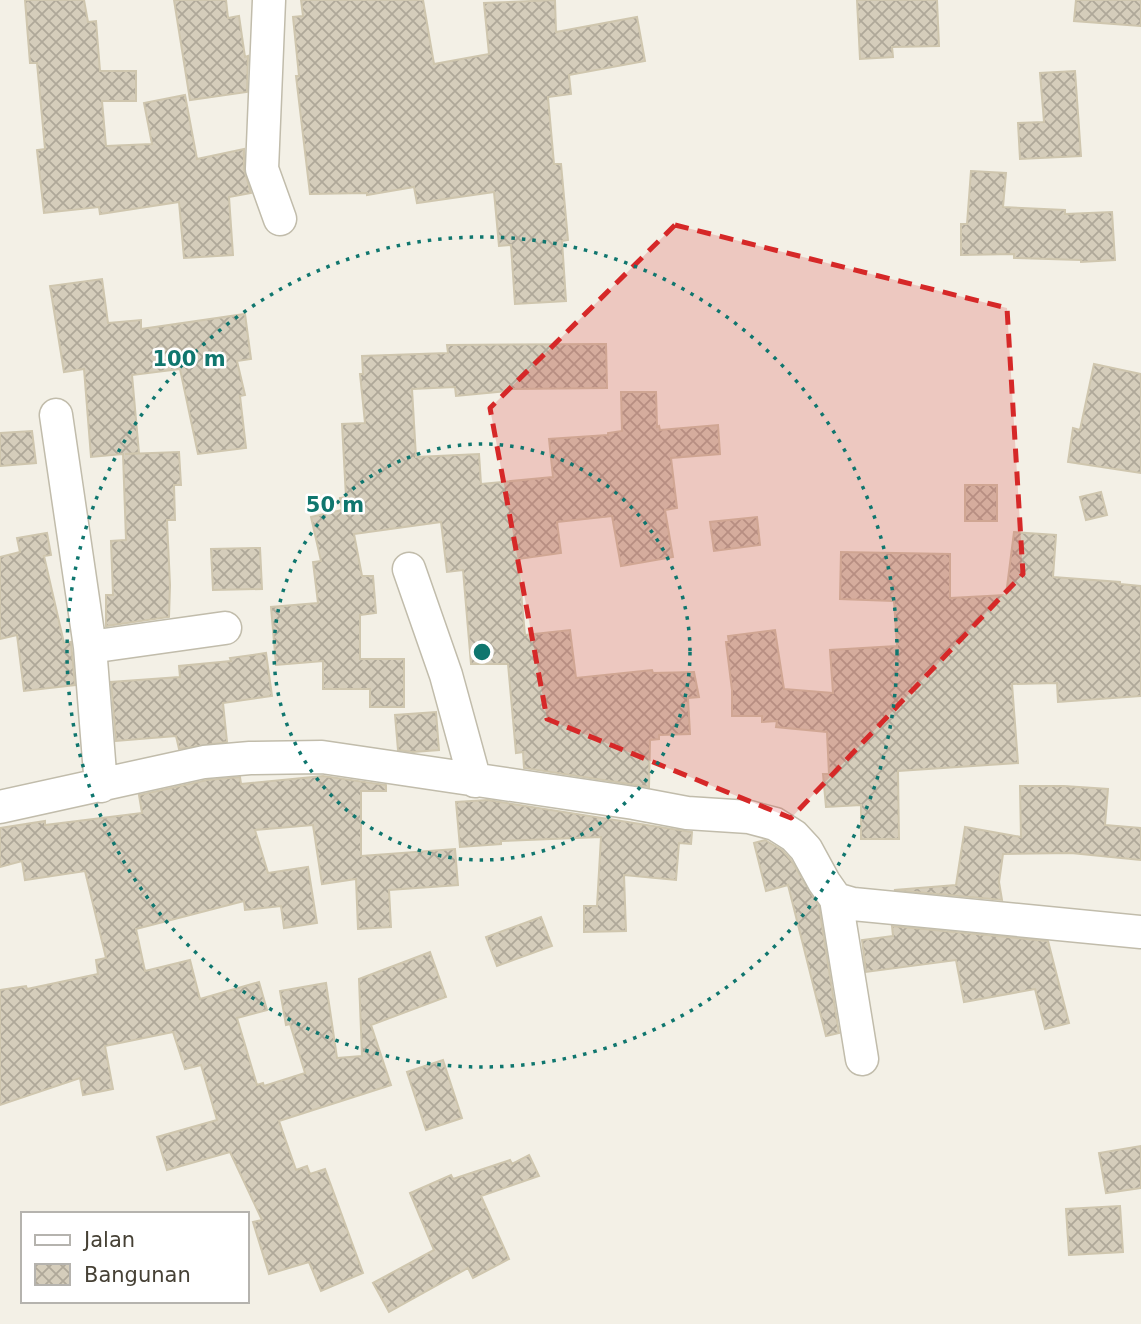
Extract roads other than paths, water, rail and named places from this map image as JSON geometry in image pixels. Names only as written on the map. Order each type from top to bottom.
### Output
[{"type":"street","points":[[269,0],[262,169],[280,219]]},
{"type":"street","points":[[56,415],[90,646],[101,786]]},
{"type":"street","points":[[409,569],[446,675],[475,781]]},
{"type":"street","points":[[90,646],[225,628]]},
{"type":"street","points":[[0,807],[204,762],[322,757],[687,813],[749,817],[775,824],[794,836],[806,849],[836,899],[862,1059]]},
{"type":"street","points":[[836,899],[853,904],[961,916],[1141,932]]}]
